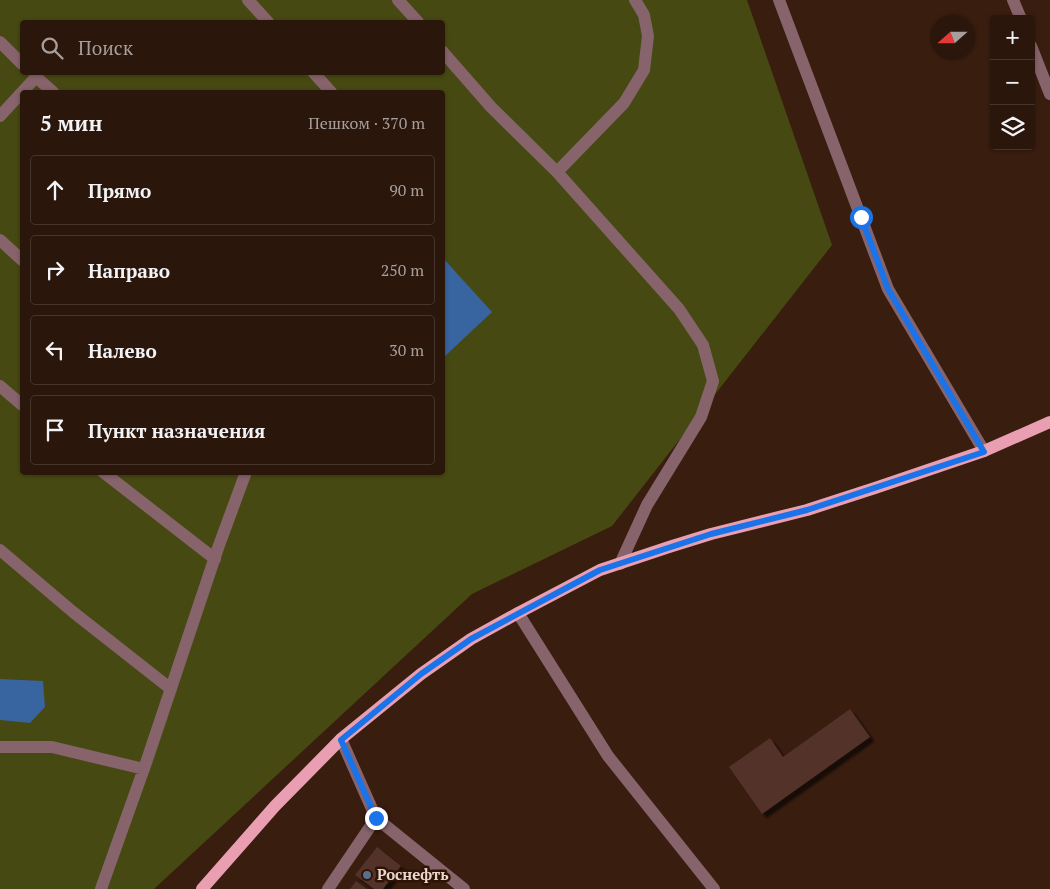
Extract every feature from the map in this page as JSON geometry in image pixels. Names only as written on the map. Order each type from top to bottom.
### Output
[{"type":"main road","points":[[202,889],[275,806],[341,740],[421,674],[471,639],[518,613],[600,570],[711,534],[807,510],[984,452],[1050,422]]},
{"type":"street","points":[[248,0],[266,20]]},
{"type":"street","points":[[398,0],[416,20]]},
{"type":"street","points":[[557,172],[624,103],[644,70],[648,36],[644,15],[635,0]]},
{"type":"street","points":[[779,0],[888,289],[984,452]]},
{"type":"street","points":[[1013,0],[1019,15]]},
{"type":"street","points":[[0,42],[20,62]]},
{"type":"street","points":[[445,54],[491,107],[557,172],[679,309],[703,345],[713,381],[701,417],[647,505],[620,564]]},
{"type":"street","points":[[1035,56],[1050,94]]},
{"type":"street","points":[[22,90],[34,75],[51,90]]},
{"type":"street","points":[[316,75],[330,90]]},
{"type":"street","points":[[0,116],[20,92]]},
{"type":"street","points":[[0,240],[20,258]]},
{"type":"street","points":[[0,386],[20,403]]},
{"type":"street","points":[[107,475],[215,559]]},
{"type":"street","points":[[101,889],[245,475]]},
{"type":"street","points":[[0,550],[73,612],[171,689]]},
{"type":"street","points":[[518,613],[608,756],[714,889]]},
{"type":"street","points":[[341,740],[376,818],[464,889]]},
{"type":"street","points":[[0,747],[52,747],[144,769]]},
{"type":"street","points":[[328,889],[376,818]]},
{"type":"shaded area","points":[[0,0],[747,0],[832,245],[612,526],[472,594],[154,889],[0,889]]},
{"type":"water","points":[[445,260],[492,312],[445,356]]},
{"type":"water","points":[[0,679],[43,681],[45,707],[30,723],[0,720]]},
{"type":"building","points":[[850,709],[870,737],[762,814],[729,767],[770,738],[783,757]]},
{"type":"building","points":[[377,847],[401,866],[383,889],[374,889],[355,875]]},
{"type":"building","points":[[356,881],[367,889],[350,889]]},
{"type":"place","name":"Роснефть","points":[[367,875]]},
{"type":"route","points":[[376,818],[341,740],[421,674],[471,639],[600,570],[711,534],[807,510],[984,452],[888,289],[861,217]]}]
